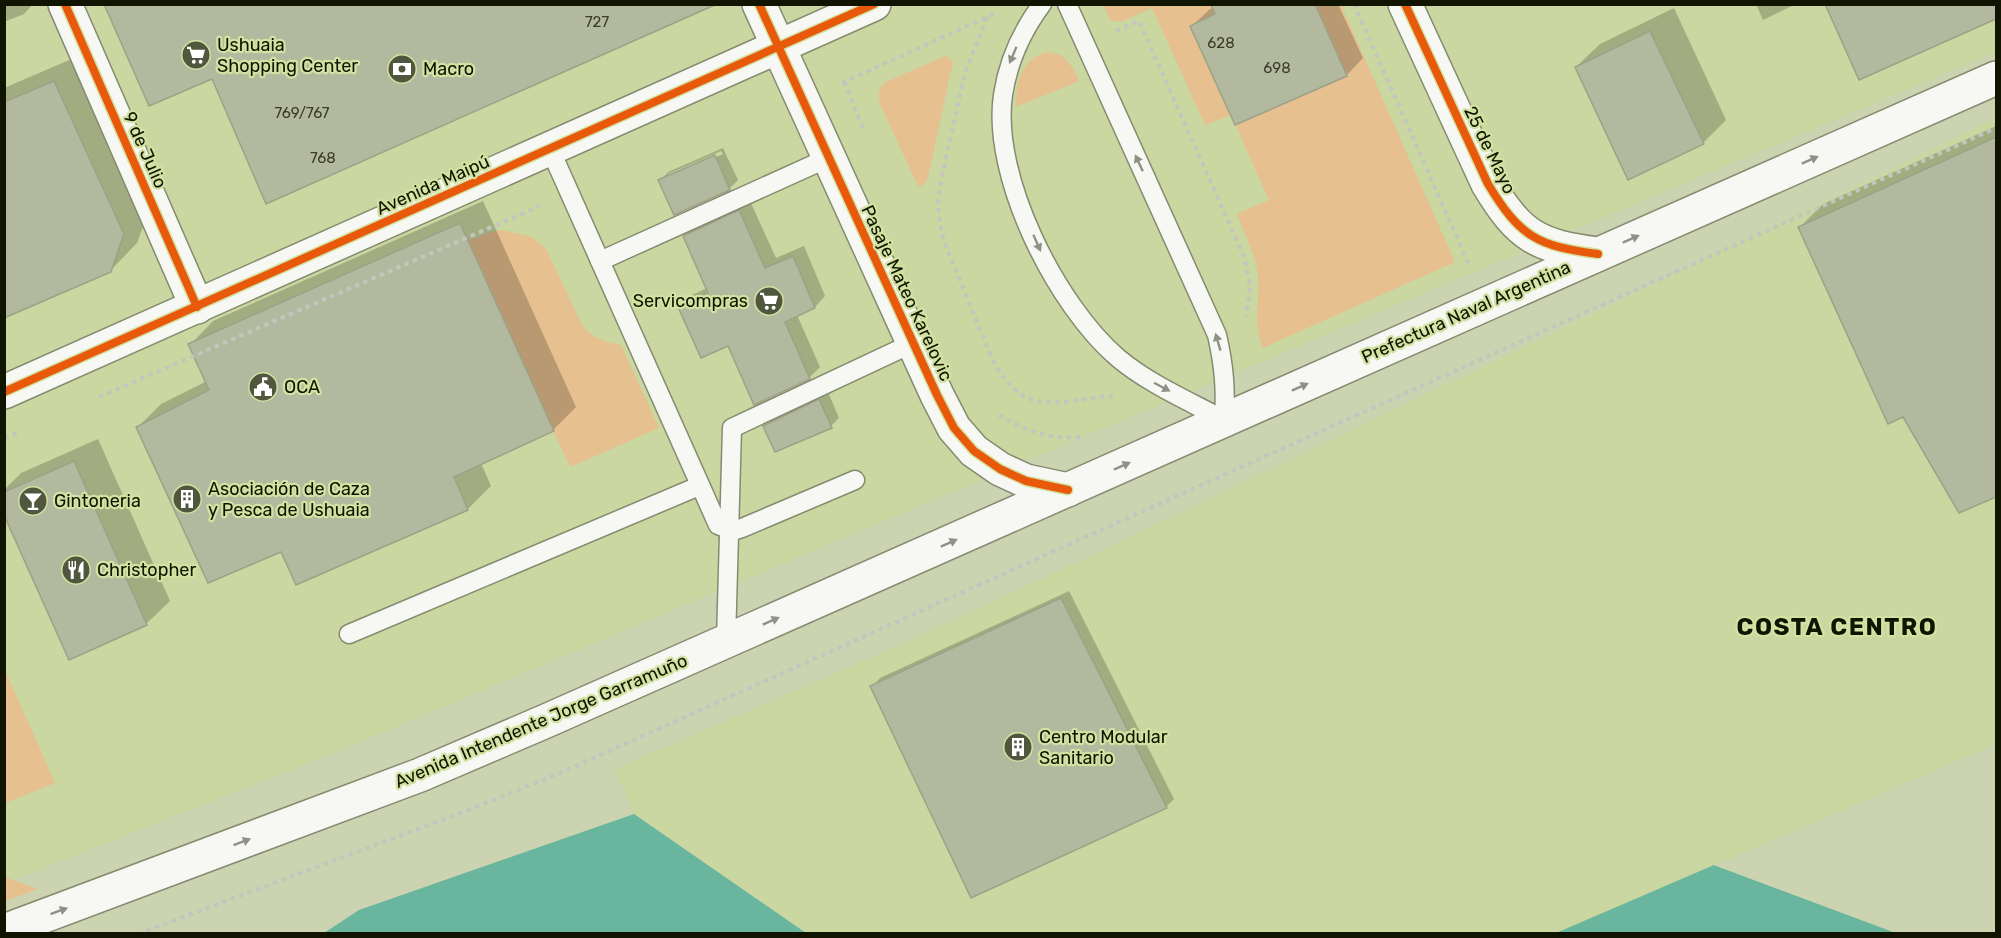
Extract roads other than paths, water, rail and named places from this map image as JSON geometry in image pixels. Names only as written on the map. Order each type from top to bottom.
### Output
[{"type":"main road","name":"9 de Julio","points":[[65,4],[197,307]]},
{"type":"main road","name":"Pasaje Mateo Karelovic","points":[[759,4],[954,428],[974,451],[1000,469],[1026,481],[1068,490]]},
{"type":"main road","name":"Avenida Maipú","points":[[4,392],[874,4]]},
{"type":"main road","name":"25 de Mayo","points":[[1405,4],[1488,184],[1503,210],[1521,228],[1540,242],[1569,250],[1598,254]]},
{"type":"main road","name":"Prefectura Naval Argentina","points":[[1068,490],[1996,78]]},
{"type":"main road","name":"Avenida Intendente Jorge Garramuño","points":[[4,931],[420,775],[1068,490]]},
{"type":"lane","points":[[1042,4],[1021,37],[1010,63],[1003,97],[1007,160],[1016,198],[1047,265],[1090,330],[1118,358],[1146,378],[1224,420],[1224,363],[1217,335],[1067,4]]},
{"type":"lane","points":[[550,149],[718,525],[729,530],[742,528],[855,480]]},
{"type":"lane","points":[[600,261],[828,158]]},
{"type":"lane","points":[[726,641],[732,428],[913,343]]},
{"type":"lane","points":[[348,634],[699,486]]},
{"type":"water","points":[[634,814],[806,933],[324,933],[359,910]]},
{"type":"water","points":[[1714,865],[1896,933],[1556,933]]},
{"type":"place","name":"Ushuaia Shopping Center","points":[[196,55]]},
{"type":"place","name":"Macro","points":[[402,69]]},
{"type":"place","name":"Servicompras","points":[[769,301]]},
{"type":"place","name":"OCA","points":[[263,387]]},
{"type":"place","name":"Asociación de Caza y Pesca de Ushuaia","points":[[187,499]]},
{"type":"place","name":"Gintoneria","points":[[33,501]]},
{"type":"place","name":"Christopher","points":[[76,570]]},
{"type":"place","name":"Centro Modular Sanitario","points":[[1018,747]]},
{"type":"district","name":"COSTA CENTRO","points":[[1837,627]]}]
